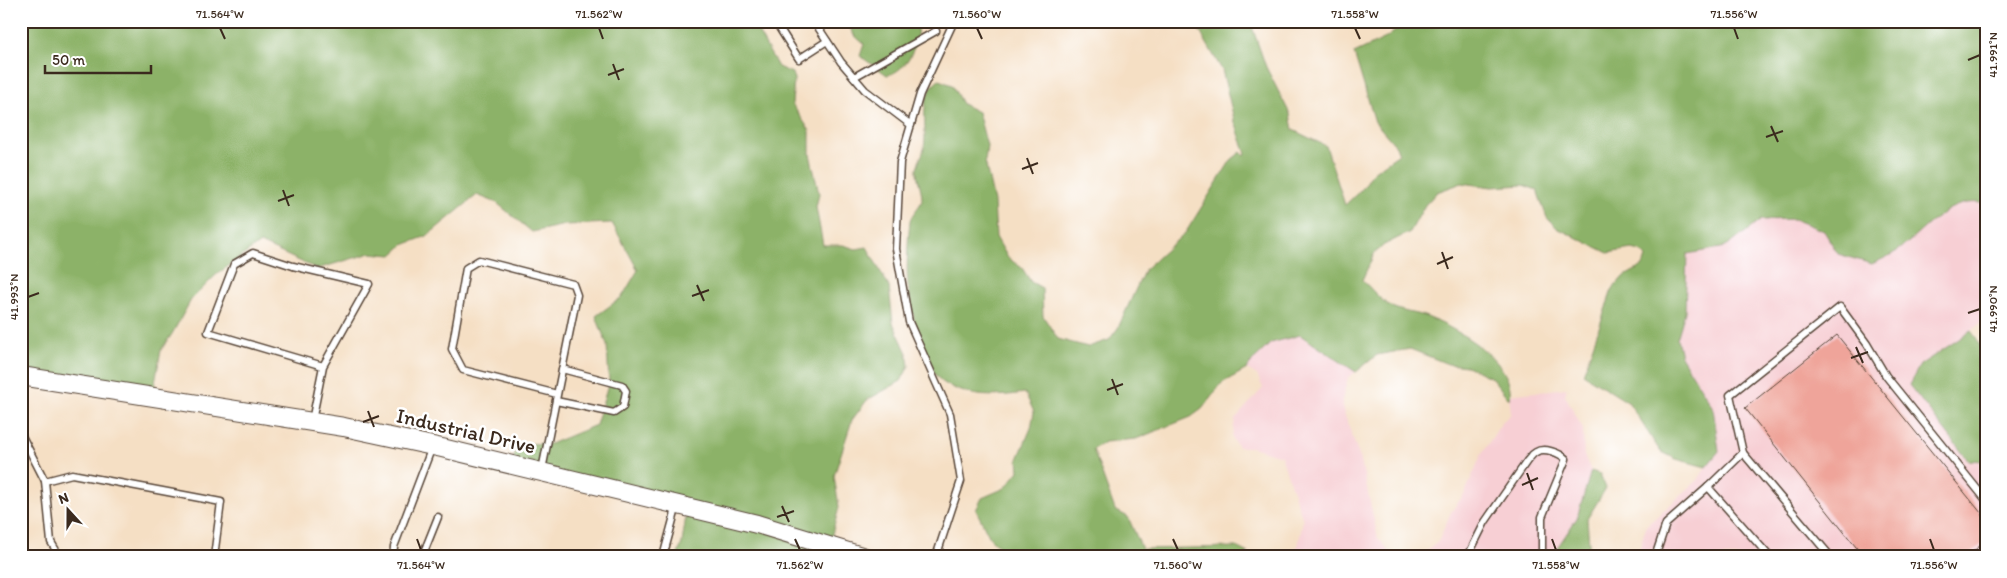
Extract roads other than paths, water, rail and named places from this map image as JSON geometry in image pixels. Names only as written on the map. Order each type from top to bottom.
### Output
[{"type":"street","name":"Industrial Drive","points":[[21,376],[311,422],[432,446],[757,524],[865,557]]},
{"type":"lane","points":[[775,21],[798,58],[827,41]]},
{"type":"lane","points":[[814,21],[841,62],[865,90],[911,125]]},
{"type":"lane","points":[[936,557],[962,481],[950,414],[909,322],[896,249],[900,162],[920,94],[954,21]]},
{"type":"lane","points":[[854,77],[936,31]]},
{"type":"lane","points":[[311,422],[323,366],[369,284],[293,266],[253,253],[234,264],[208,332],[323,366]]},
{"type":"lane","points":[[541,472],[556,398],[562,369],[577,295],[573,284],[479,260],[466,268],[452,349],[463,370],[556,398],[614,413],[623,408],[626,391],[622,385],[562,369]]},
{"type":"lane","points":[[1831,557],[1743,453],[1730,395],[1840,307],[1867,344],[1886,376],[1986,500]]},
{"type":"lane","points":[[21,434],[46,481],[52,542],[60,557]]},
{"type":"lane","points":[[393,557],[394,547],[432,446]]},
{"type":"lane","points":[[1464,557],[1471,550],[1485,522],[1527,461],[1535,452],[1542,450],[1561,454],[1566,459],[1542,517],[1542,557]]},
{"type":"lane","points":[[1655,556],[1666,524],[1743,453]]},
{"type":"lane","points":[[46,481],[72,474],[221,502],[214,557]]},
{"type":"lane","points":[[1708,487],[1770,557]]},
{"type":"lane","points":[[663,557],[677,504]]},
{"type":"lane","points":[[422,557],[438,517]]}]
